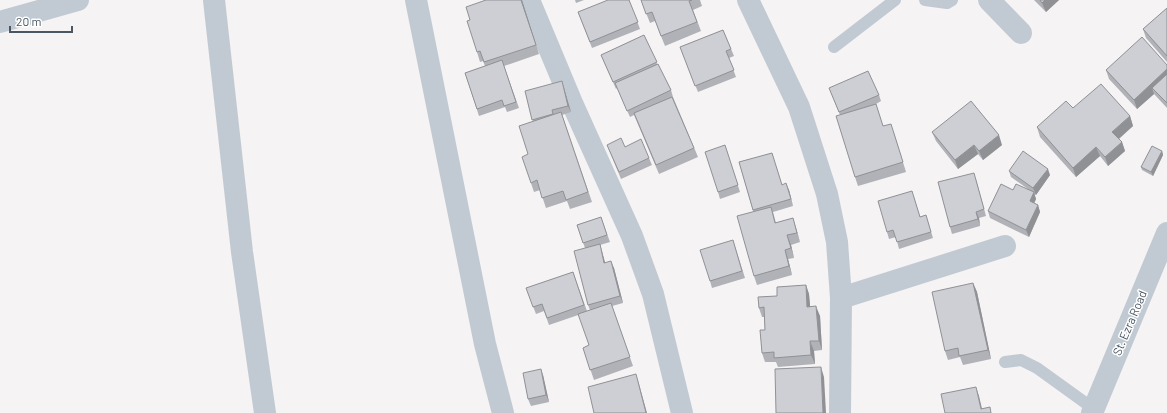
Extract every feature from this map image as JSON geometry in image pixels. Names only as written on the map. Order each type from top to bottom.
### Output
[{"type":"street","points":[[0,22],[78,0]]},
{"type":"street","points":[[214,0],[242,252],[265,413]]},
{"type":"street","points":[[416,0],[485,344],[503,413]]},
{"type":"street","points":[[529,0],[572,103],[632,236],[654,294],[682,413]]},
{"type":"street","points":[[748,0],[800,107],[827,194],[837,242],[842,298],[840,413]]},
{"type":"street","points":[[989,0],[1021,33]]},
{"type":"street","name":"St. Ezra Road","points":[[1093,411],[1167,233]]},
{"type":"street","points":[[842,298],[1004,246]]},
{"type":"lane","points":[[834,47],[895,0]]},
{"type":"lane","points":[[925,0],[947,3],[952,0]]},
{"type":"lane","points":[[1005,362],[1021,360],[1037,368],[1093,411]]},
{"type":"building","points":[[486,0],[521,0],[536,45],[484,62],[480,51],[477,52],[467,21],[470,20],[466,7]]},
{"type":"building","points":[[608,0],[629,0],[638,22],[590,42],[578,12]]},
{"type":"building","points":[[641,0],[692,0],[689,1],[697,22],[661,36],[652,12],[646,14]]},
{"type":"building","points":[[1167,8],[1167,56],[1143,29]]},
{"type":"building","points":[[723,30],[731,49],[726,51],[734,70],[695,86],[680,47]]},
{"type":"building","points":[[644,35],[657,62],[613,82],[601,55]]},
{"type":"building","points":[[1142,37],[1167,65],[1167,69],[1134,100],[1106,70]]},
{"type":"building","points":[[502,60],[516,102],[504,106],[502,100],[477,109],[465,73]]},
{"type":"building","points":[[658,64],[671,90],[627,111],[615,83]]},
{"type":"building","points":[[868,71],[879,95],[839,112],[829,88]]},
{"type":"building","points":[[1167,74],[1167,103],[1152,88]]},
{"type":"building","points":[[562,81],[568,106],[552,110],[553,114],[532,120],[525,91]]},
{"type":"building","points":[[1101,84],[1130,116],[1112,132],[1122,142],[1105,157],[1096,147],[1073,168],[1037,127],[1066,101],[1073,108]]},
{"type":"building","points":[[672,97],[694,148],[656,165],[634,113]]},
{"type":"building","points":[[971,101],[999,135],[979,151],[974,145],[955,160],[932,132]]},
{"type":"building","points":[[876,104],[883,126],[891,124],[903,162],[855,177],[836,116]]},
{"type":"building","points":[[561,112],[588,192],[566,200],[563,191],[542,198],[537,180],[531,183],[522,157],[528,154],[519,126]]},
{"type":"building","points":[[621,138],[625,147],[641,139],[649,158],[619,172],[607,145]]},
{"type":"building","points":[[725,145],[738,185],[718,192],[705,152]]},
{"type":"building","points":[[1152,146],[1162,151],[1151,172],[1141,167]]},
{"type":"building","points":[[1023,151],[1048,169],[1033,188],[1009,171]]},
{"type":"building","points":[[772,153],[782,185],[786,183],[791,199],[753,210],[739,162]]},
{"type":"building","points":[[974,173],[984,209],[976,212],[978,219],[950,227],[938,182]]},
{"type":"building","points":[[1001,184],[1013,190],[1016,184],[1034,192],[1030,201],[1038,205],[1026,230],[988,211]]},
{"type":"building","points":[[912,191],[920,217],[926,215],[931,232],[897,242],[893,230],[887,232],[878,201]]},
{"type":"building","points":[[771,207],[775,223],[793,218],[797,233],[787,235],[791,248],[785,250],[789,266],[754,276],[737,216]]},
{"type":"building","points":[[601,217],[607,235],[583,243],[577,225]]},
{"type":"building","points":[[733,240],[742,271],[710,281],[700,250]]},
{"type":"building","points":[[600,244],[604,263],[611,261],[620,296],[588,305],[574,251]]},
{"type":"building","points":[[573,272],[584,305],[547,318],[542,304],[533,307],[526,288]]},
{"type":"building","points":[[973,283],[988,350],[959,356],[958,348],[945,351],[932,292]]},
{"type":"building","points":[[806,285],[807,307],[816,306],[819,341],[810,341],[811,355],[774,358],[774,352],[762,353],[760,330],[765,330],[764,307],[759,308],[758,297],[777,296],[777,287]]},
{"type":"building","points":[[611,303],[630,357],[590,370],[583,348],[589,345],[578,314]]},
{"type":"building","points":[[821,367],[823,413],[776,413],[775,369]]},
{"type":"building","points":[[541,369],[546,395],[528,399],[523,373]]},
{"type":"building","points":[[636,374],[646,413],[594,413],[588,387]]},
{"type":"building","points":[[976,387],[981,409],[990,407],[991,413],[945,413],[941,394]]}]
